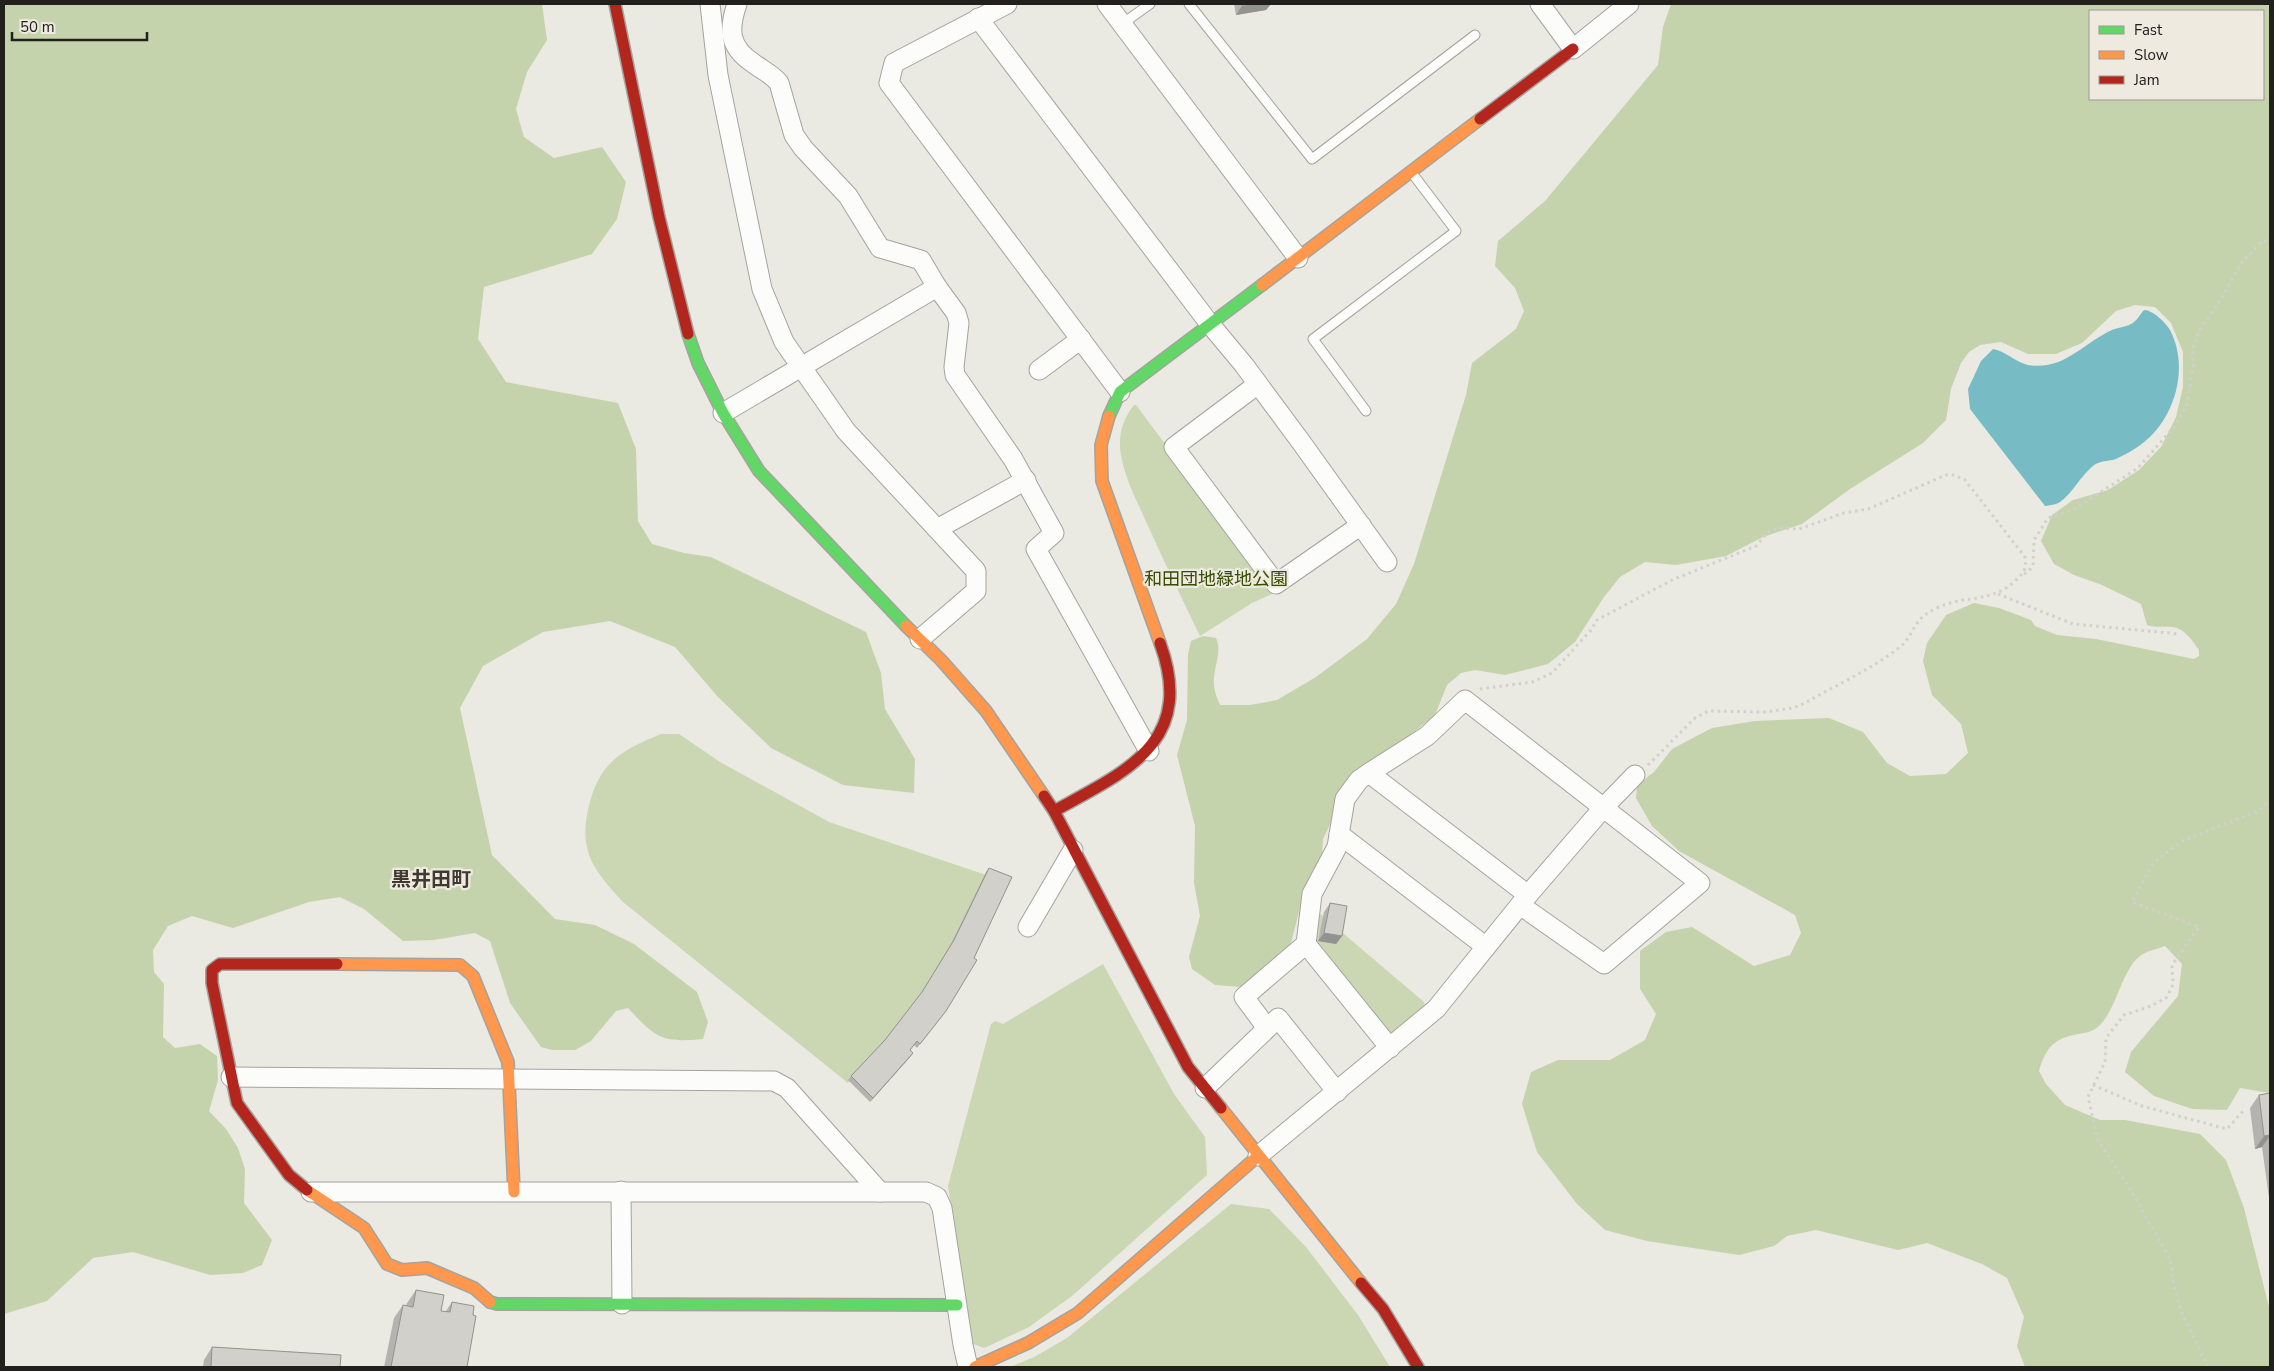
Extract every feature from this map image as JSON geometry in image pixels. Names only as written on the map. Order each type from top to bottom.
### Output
[{"type":"street","points":[[615,4],[659,217],[685,325],[698,362],[723,413],[759,471],[920,639],[986,711],[1054,811],[1188,1067],[1383,1309],[1418,1367]]},
{"type":"street","points":[[710,4],[718,75],[762,289],[784,342],[846,431],[976,571],[976,590],[920,639]]},
{"type":"street","points":[[737,4],[732,20],[731,32],[735,46],[742,54],[774,76],[779,83],[794,135],[803,148],[848,196],[880,248],[921,260],[937,287],[956,313],[959,323],[954,367],[955,375],[1026,480],[1054,533],[1036,549],[1149,751]]},
{"type":"street","points":[[1007,4],[894,63],[889,83],[1120,392]]},
{"type":"street","points":[[1107,4],[1298,258]]},
{"type":"street","points":[[1540,4],[1573,49]]},
{"type":"street","points":[[1054,811],[1130,767],[1149,751],[1160,736],[1168,717],[1170,679],[1158,632],[1102,481],[1099,448],[1103,432],[1120,392],[1209,323],[1412,173],[1629,4]]},
{"type":"street","points":[[978,18],[1209,323],[1258,384],[1387,562]]},
{"type":"street","points":[[723,413],[937,287]]},
{"type":"street","points":[[1039,370],[1081,339]]},
{"type":"street","points":[[1258,384],[1174,447],[1276,584],[1360,525]]},
{"type":"street","points":[[937,529],[1026,480]]},
{"type":"street","points":[[1268,1028],[1244,997],[1306,944],[1312,894],[1337,847],[1345,799],[1359,780],[1369,773],[1427,736],[1464,700],[1700,883],[1604,964],[1369,773]]},
{"type":"street","points":[[975,1367],[1025,1346],[1078,1314],[1258,1156],[1436,1009],[1524,900],[1604,807],[1636,775]]},
{"type":"street","points":[[1339,834],[1485,946]]},
{"type":"street","points":[[1028,927],[1073,850]]},
{"type":"street","points":[[1306,944],[1390,1048]]},
{"type":"street","points":[[514,1192],[508,1062],[474,976],[466,968],[460,966],[220,964],[212,970],[211,976],[239,1108],[289,1175],[299,1185],[364,1228],[387,1264],[395,1268],[427,1268],[474,1288],[488,1301],[498,1304],[957,1305]]},
{"type":"street","points":[[1205,1088],[1278,1018],[1337,1092]]},
{"type":"street","points":[[231,1077],[774,1080],[787,1088],[880,1192]]},
{"type":"street","points":[[620,1191],[622,1304]]},
{"type":"street","points":[[311,1192],[926,1192],[937,1197],[940,1202],[968,1367]]},
{"type":"lane","points":[[1122,24],[1150,4]]},
{"type":"lane","points":[[1189,4],[1312,159],[1475,35]]},
{"type":"lane","points":[[1366,411],[1314,339],[1456,232],[1412,173]]},
{"type":"path","points":[[1636,775],[1657,757],[1669,742],[1695,718],[1708,711],[1766,712],[1793,708],[1888,655],[1902,645],[1916,623],[1930,611],[1945,604],[1998,594],[2009,588],[2023,574],[2030,571],[2033,565],[2034,540],[2048,518],[2074,509],[2138,468],[2174,427],[2187,405],[2193,368],[2193,346],[2201,327],[2216,307],[2243,261],[2261,242],[2270,239]]},
{"type":"path","points":[[1464,700],[1468,693],[1476,689],[1532,682],[1552,673],[1597,620],[1672,580],[1756,546],[1769,531],[1779,528],[1799,529],[1844,514],[1868,509],[1946,475],[1954,475],[1965,480],[2021,551],[2026,562],[2023,574]]},
{"type":"path","points":[[1998,594],[2073,624],[2180,634]]},
{"type":"path","points":[[2208,1367],[2182,1313],[2174,1286],[2170,1259],[2132,1192],[2098,1140],[2088,1097],[2105,1062],[2106,1038],[2124,1015],[2151,1006],[2166,998],[2173,985],[2172,965],[2199,927],[2132,902],[2153,862],[2182,841],[2258,811],[2270,801]]},
{"type":"path","points":[[2093,1086],[2142,1106],[2227,1129],[2244,1110]]},
{"type":"green space","points":[[4,4],[542,4],[547,40],[527,72],[516,109],[524,137],[554,158],[602,147],[626,182],[617,219],[592,254],[484,287],[478,339],[506,382],[618,403],[636,449],[638,521],[652,544],[684,553],[711,557],[866,632],[881,673],[885,709],[915,759],[914,793],[843,785],[771,748],[718,697],[675,647],[610,621],[543,632],[483,666],[460,708],[492,855],[555,919],[595,925],[634,944],[697,992],[708,1022],[703,1039],[678,1040],[660,1036],[646,1026],[628,1008],[616,1011],[591,1041],[575,1050],[552,1050],[541,1047],[510,1003],[490,941],[475,933],[434,940],[403,941],[364,909],[340,897],[309,902],[233,928],[192,916],[168,926],[153,950],[154,972],[164,984],[163,1037],[175,1048],[200,1044],[217,1056],[218,1080],[209,1111],[226,1129],[238,1148],[245,1169],[244,1203],[272,1240],[262,1265],[243,1273],[210,1275],[133,1252],[93,1258],[47,1301],[4,1314]]},
{"type":"green space","points":[[1671,4],[2270,4],[2270,1093],[2240,1088],[2227,1110],[2192,1109],[2154,1096],[2125,1072],[2131,1052],[2178,996],[2182,964],[2165,946],[2143,954],[2136,960],[2125,977],[2111,1009],[2099,1026],[2090,1031],[2066,1037],[2055,1043],[2047,1052],[2039,1071],[2046,1084],[2065,1105],[2100,1120],[2125,1120],[2200,1134],[2226,1160],[2244,1208],[2270,1311],[2270,1367],[2025,1367],[2017,1346],[2024,1317],[2007,1278],[1982,1264],[1927,1243],[1898,1250],[1816,1230],[1787,1236],[1774,1246],[1739,1255],[1647,1241],[1605,1230],[1577,1204],[1537,1152],[1522,1104],[1531,1072],[1558,1060],[1610,1060],[1645,1040],[1656,1014],[1640,989],[1640,951],[1666,932],[1692,927],[1754,966],[1790,955],[1801,933],[1795,915],[1679,851],[1652,826],[1636,798],[1637,785],[1654,772],[1672,749],[1712,728],[1755,721],[1829,718],[1863,732],[1887,763],[1910,776],[1946,774],[1968,753],[1961,724],[1932,695],[1923,661],[1927,643],[1946,615],[1974,603],[1999,608],[2031,620],[2035,626],[2057,635],[2096,639],[2194,659],[2199,656],[2199,650],[2187,635],[2180,630],[2172,627],[2147,625],[2141,604],[2102,585],[2074,575],[2054,564],[2041,541],[2052,515],[2073,500],[2108,490],[2139,470],[2161,447],[2176,417],[2183,387],[2183,352],[2171,323],[2155,307],[2135,305],[2116,311],[2082,343],[2056,354],[2028,354],[2001,342],[1980,345],[1969,352],[1961,363],[1951,389],[1946,420],[1923,443],[1850,489],[1802,524],[1763,537],[1726,556],[1676,565],[1645,562],[1620,577],[1604,597],[1575,642],[1548,664],[1505,675],[1475,670],[1461,673],[1447,685],[1435,715],[1392,750],[1370,761],[1350,783],[1323,839],[1322,856],[1317,875],[1301,904],[1290,947],[1242,987],[1215,985],[1192,969],[1189,957],[1200,916],[1194,883],[1195,826],[1177,755],[1187,720],[1188,654],[1191,641],[1203,636],[1216,638],[1218,653],[1214,685],[1220,705],[1250,705],[1277,700],[1316,677],[1367,639],[1396,604],[1414,564],[1466,395],[1472,363],[1516,329],[1524,311],[1515,288],[1495,266],[1498,241],[1545,201],[1658,65],[1663,27]]},
{"type":"green space","name":"和田団地緑地公園","points":[[1134,405],[1136,405],[1274,590],[1274,593],[1252,603],[1200,636],[1135,496],[1124,467],[1120,445],[1121,431]]},
{"type":"green space","points":[[661,734],[679,734],[720,762],[829,822],[986,875],[969,915],[913,1011],[848,1083],[623,902],[602,878],[592,862],[586,843],[586,823],[592,794],[598,781],[604,770],[622,753]]},
{"type":"green space","points":[[1318,912],[1424,1002],[1425,1006],[1395,1032],[1389,1032],[1313,941]]},
{"type":"green space","points":[[1103,964],[1174,1094],[1205,1137],[1207,1175],[1072,1296],[1029,1327],[984,1348],[971,1343],[948,1186],[991,1024],[995,1021],[1003,1024]]},
{"type":"green space","points":[[1231,1204],[1269,1209],[1306,1247],[1358,1315],[1390,1367],[1010,1367],[1034,1357],[1067,1338]]},
{"type":"water","points":[[2144,310],[2155,314],[2166,324],[2176,346],[2179,362],[2178,379],[2169,411],[2149,438],[2136,448],[2116,459],[2094,465],[2064,499],[2057,504],[2045,506],[1970,409],[1968,389],[1981,361],[1993,349],[2028,365],[2041,366],[2052,364],[2073,355],[2112,330],[2132,324]]},
{"type":"building","points":[[1242,4],[1260,4],[1242,6]]},
{"type":"building","points":[[989,868],[1012,877],[974,958],[977,960],[946,1011],[920,1044],[917,1041],[910,1050],[913,1053],[873,1098],[851,1076],[885,1040],[922,992],[954,940]]},
{"type":"building","points":[[1330,903],[1347,906],[1342,936],[1324,933]]},
{"type":"building","points":[[2270,1093],[2270,1135],[2264,1136],[2259,1095]]},
{"type":"building","points":[[416,1290],[444,1295],[441,1311],[450,1312],[452,1302],[474,1306],[473,1315],[476,1316],[467,1367],[391,1367],[403,1305],[413,1307]]},
{"type":"building","points":[[212,1347],[341,1355],[340,1367],[211,1367]]},
{"type":"traffic: fast","points":[[1109,416],[1120,392],[1262,285]]},
{"type":"traffic: fast","points":[[688,334],[698,363],[723,413],[759,471],[906,626]]},
{"type":"traffic: fast","points":[[490,1302],[497,1304],[957,1305]]},
{"type":"traffic: slow","points":[[1262,285],[1480,119]]},
{"type":"traffic: slow","points":[[1109,416],[1101,445],[1102,481],[1160,643]]},
{"type":"traffic: slow","points":[[906,626],[941,660],[986,711],[1044,796]]},
{"type":"traffic: slow","points":[[337,964],[460,965],[473,976],[508,1062],[514,1192]]},
{"type":"traffic: slow","points":[[1221,1108],[1361,1283]]},
{"type":"traffic: slow","points":[[975,1367],[1028,1343],[1078,1313],[1258,1156]]},
{"type":"traffic: slow","points":[[307,1190],[364,1228],[387,1264],[402,1270],[427,1268],[474,1288],[490,1302]]},
{"type":"traffic: jam","points":[[615,4],[659,217],[688,334]]},
{"type":"traffic: jam","points":[[1480,119],[1573,49]]},
{"type":"traffic: jam","points":[[1054,811],[1106,782],[1129,766],[1148,749],[1162,729],[1169,705],[1169,677],[1160,643]]},
{"type":"traffic: jam","points":[[1044,796],[1054,811],[1188,1067],[1221,1108]]},
{"type":"traffic: jam","points":[[307,1190],[289,1175],[237,1103],[212,983],[212,970],[220,964],[337,964]]},
{"type":"traffic: jam","points":[[1361,1283],[1383,1309],[1418,1367]]},
{"type":"district","name":"黒井田町","points":[[431,879]]}]
